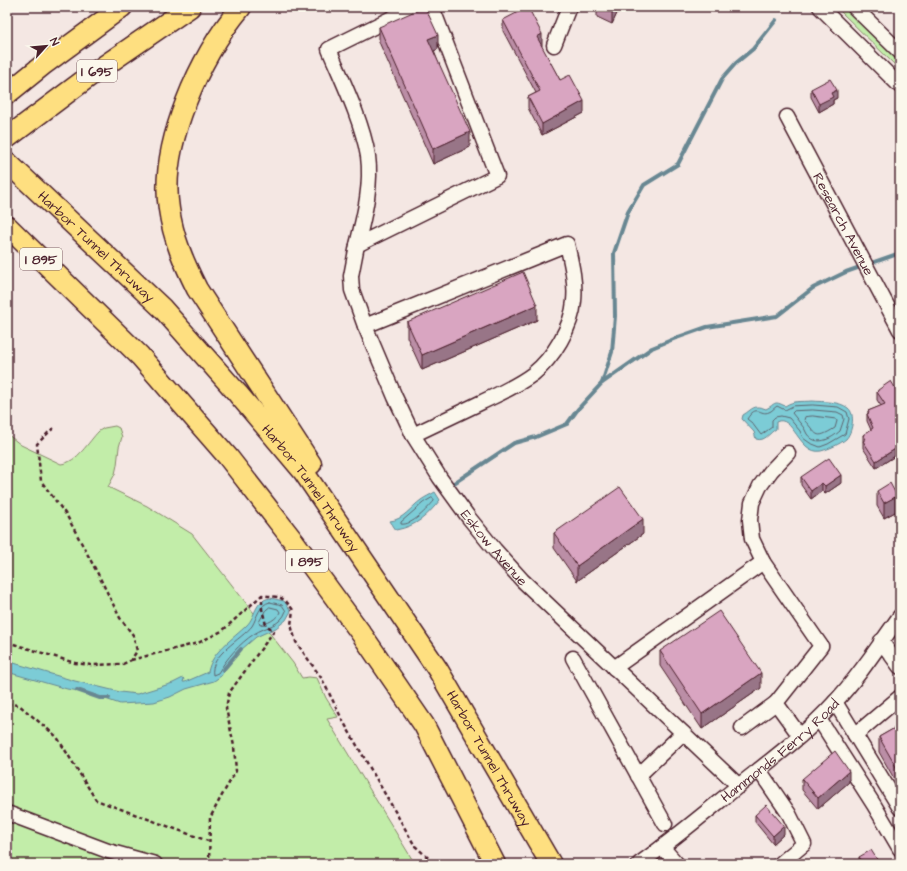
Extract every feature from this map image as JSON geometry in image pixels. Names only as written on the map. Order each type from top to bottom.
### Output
[{"type":"highway","points":[[43,65],[100,7]]},
{"type":"highway","name":"I 695","points":[[7,94],[43,65],[122,7]]},
{"type":"highway","name":"I 695","points":[[7,138],[91,75],[190,7]]},
{"type":"highway","points":[[241,7],[216,41],[196,80],[180,118],[171,150],[168,180],[169,208],[174,236],[183,261],[197,289],[372,555],[438,670]]},
{"type":"highway","name":"Harbor Tunnel Thruway","points":[[7,162],[162,308],[238,394],[303,471],[438,670],[550,863]]},
{"type":"highway","name":"I 895","points":[[7,226],[140,356],[228,457],[295,543],[363,636],[424,725],[494,863]]},
{"type":"highway","points":[[7,239],[75,293]]},
{"type":"street","name":"Eskow Avenue","points":[[414,7],[330,49],[360,127],[368,157],[369,181],[366,207],[351,276],[352,290],[365,326],[413,436],[440,478],[495,550],[522,580],[739,786]]},
{"type":"street","points":[[357,245],[497,176],[432,7]]},
{"type":"street","points":[[554,45],[569,7]]},
{"type":"street","points":[[820,7],[900,86]]},
{"type":"street","points":[[854,7],[900,52]]},
{"type":"street","name":"Research Avenue","points":[[787,117],[900,330]]},
{"type":"street","points":[[365,326],[567,244],[572,264],[574,301],[571,320],[563,338],[549,357],[534,373],[515,386],[413,436]]},
{"type":"street","points":[[742,728],[776,703],[821,646],[763,562],[752,539],[750,520],[752,503],[760,486],[771,471],[788,453]]},
{"type":"street","points":[[614,668],[763,562]]},
{"type":"street","name":"Hammonds Ferry Road","points":[[639,864],[662,848],[739,786],[819,719],[849,686],[900,616]]},
{"type":"street","points":[[881,641],[900,667]]},
{"type":"street","points":[[573,658],[665,824]]},
{"type":"street","points":[[855,735],[900,697]]},
{"type":"street","points":[[835,702],[900,808]]},
{"type":"street","points":[[776,703],[800,736]]},
{"type":"street","points":[[819,719],[874,805],[900,849]]},
{"type":"street","points":[[638,776],[683,733]]},
{"type":"street","points":[[758,770],[789,814],[804,844],[780,864]]},
{"type":"street","points":[[7,813],[108,851],[155,864]]},
{"type":"street","points":[[662,848],[677,864]]},
{"type":"path","points":[[56,426],[37,444],[41,481],[67,516],[120,618],[133,635],[138,651],[131,660]]},
{"type":"path","points":[[209,864],[208,841],[210,818],[236,772],[234,746],[226,708],[230,693],[274,631],[266,625],[262,609],[262,595]]},
{"type":"path","points":[[7,642],[75,663],[91,665],[124,664],[131,660],[198,643],[222,631],[262,595],[274,596],[285,600],[293,610],[291,625],[296,642],[322,679],[343,722],[415,846],[435,864]]},
{"type":"path","points":[[7,704],[19,705],[57,737],[96,800],[208,841]]},
{"type":"green space","points":[[836,7],[849,7],[900,58],[900,70]]},
{"type":"green space","points":[[115,426],[119,428],[122,437],[115,474],[108,487],[147,506],[192,534],[293,663],[302,678],[317,678],[326,698],[338,717],[327,719],[415,864],[7,864],[7,434],[21,445],[61,464],[73,460],[78,456],[99,431],[104,428]]},
{"type":"water","points":[[812,401],[836,403],[848,408],[852,415],[852,424],[846,439],[827,449],[813,451],[807,447],[787,423],[782,421],[776,422],[776,429],[759,440],[756,439],[754,432],[742,419],[743,415],[756,407],[766,409],[775,403],[785,406],[795,402]]},
{"type":"water","points":[[435,492],[440,500],[431,511],[416,523],[396,530],[390,521],[403,516],[421,500]]},
{"type":"water","points":[[270,598],[284,601],[291,611],[286,620],[276,628],[256,637],[234,656],[221,676],[214,681],[186,689],[170,697],[154,702],[120,704],[85,692],[67,689],[7,672],[7,661],[75,681],[120,692],[137,694],[173,683],[183,678],[183,682],[185,682],[208,672],[214,658],[223,646],[247,625],[258,605]]},
{"type":"building","points":[[424,7],[438,35],[428,39],[470,132],[433,149],[379,27]]},
{"type":"building","points":[[528,7],[542,34],[537,37],[560,80],[570,75],[584,101],[542,124],[528,97],[540,91],[503,20]]},
{"type":"building","points":[[830,79],[837,90],[831,93],[833,97],[819,104],[811,89]]},
{"type":"building","points":[[523,272],[537,305],[422,355],[407,322]]},
{"type":"building","points":[[891,381],[900,396],[898,397],[900,399],[900,446],[876,461],[863,441],[866,439],[863,435],[873,428],[867,414],[869,413],[868,411],[885,404],[877,392],[878,390]]},
{"type":"building","points":[[829,458],[841,475],[825,486],[822,483],[811,491],[801,477]]},
{"type":"building","points":[[890,483],[897,496],[884,503],[877,491]]},
{"type":"building","points":[[620,487],[643,519],[577,566],[554,533]]},
{"type":"building","points":[[719,611],[761,673],[702,714],[660,651]]},
{"type":"building","points":[[900,725],[900,774],[879,737]]},
{"type":"building","points":[[835,751],[849,771],[818,798],[802,779]]},
{"type":"building","points":[[766,805],[784,826],[773,836],[755,815]]},
{"type":"building","points":[[871,850],[880,864],[864,864],[859,857]]},
{"type":"waterway","points":[[602,383],[612,352],[615,316],[614,253],[628,212],[644,185],[678,164],[722,79],[736,63],[753,49],[776,20]]},
{"type":"waterway","points":[[454,483],[514,443],[536,437],[567,424],[578,409],[602,383],[652,348],[707,327],[777,316],[813,288],[846,272],[900,253]]},
{"type":"waterway","points":[[223,670],[241,649]]},
{"type":"waterway","points":[[77,690],[100,698],[109,698]]}]
